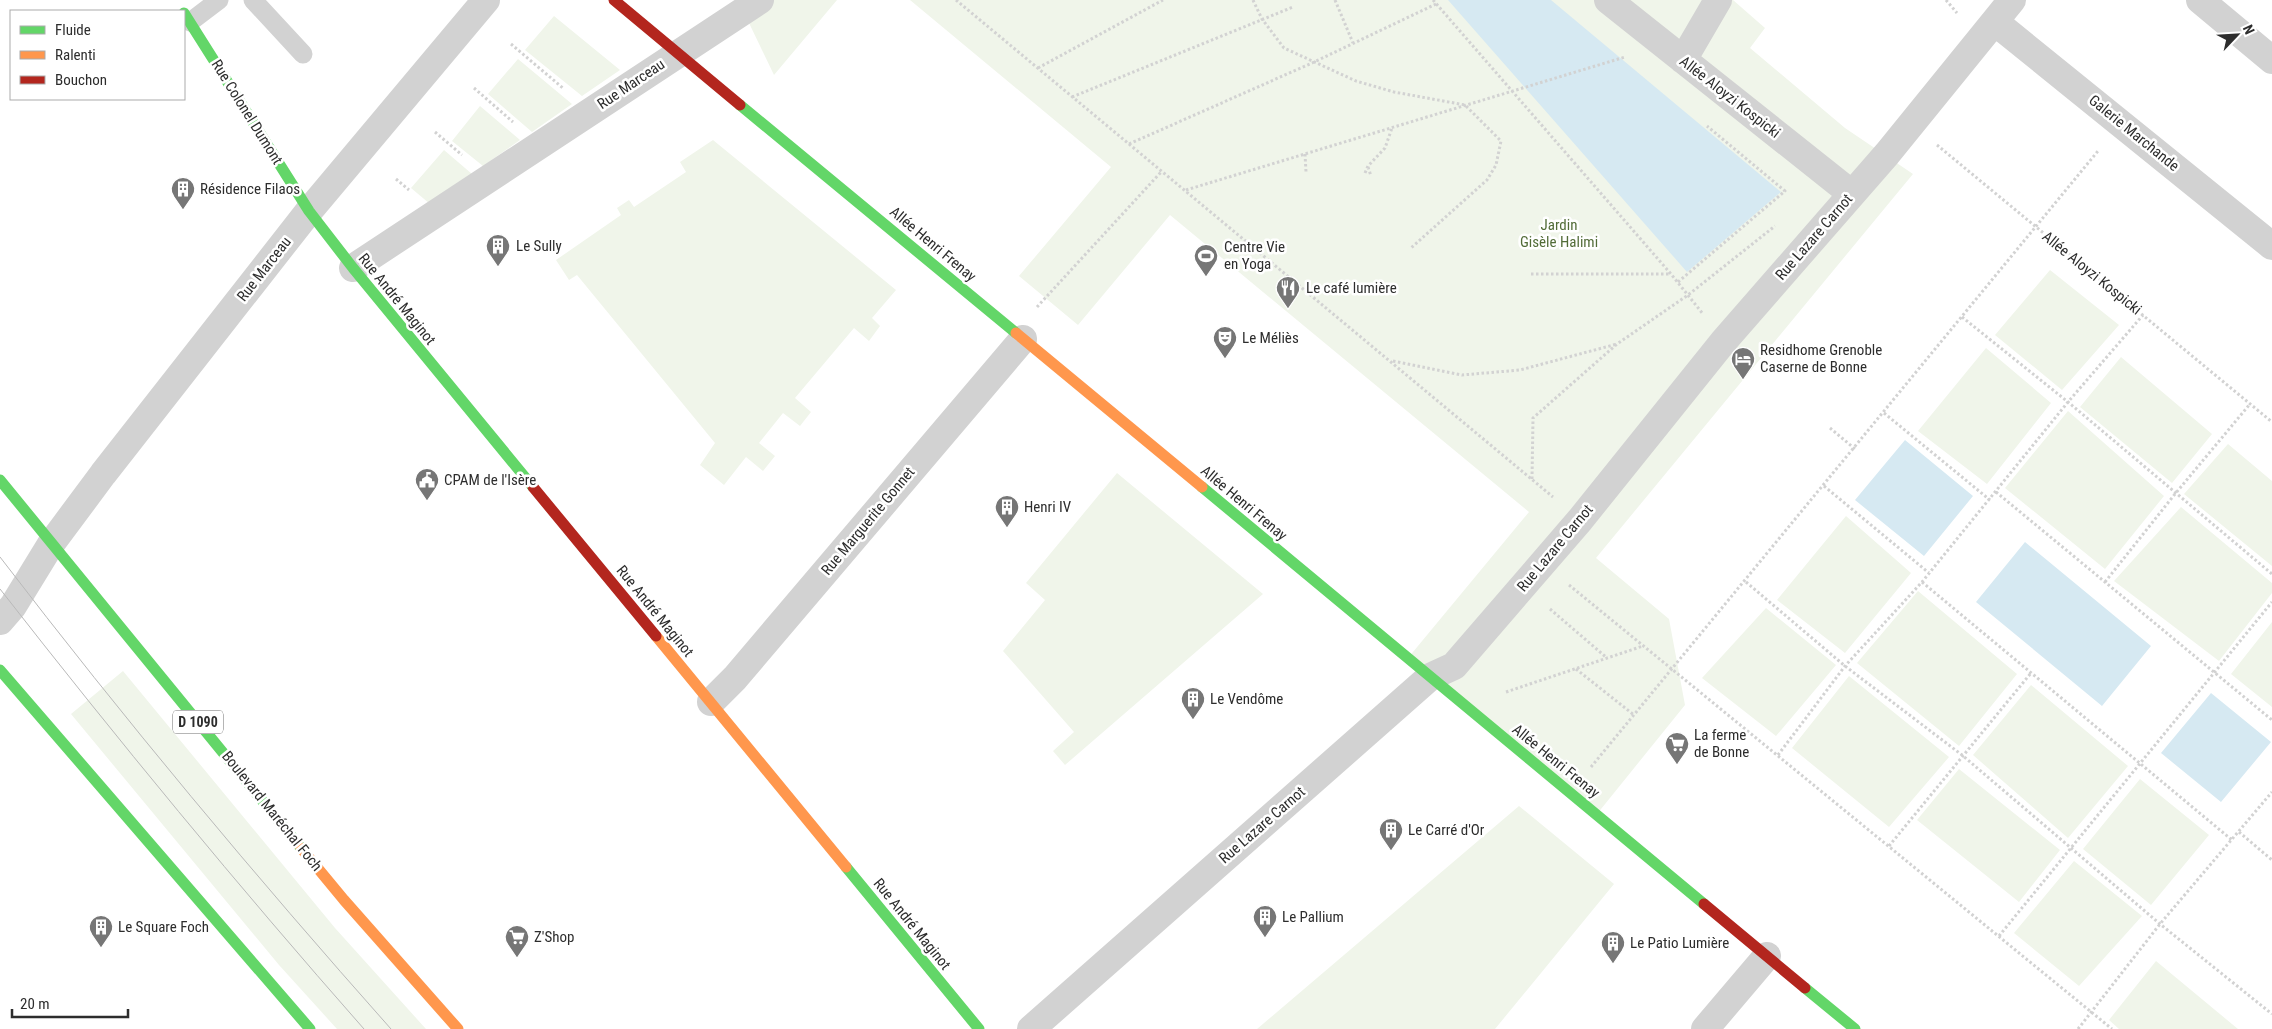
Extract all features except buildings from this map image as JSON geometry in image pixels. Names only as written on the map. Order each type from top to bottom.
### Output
[{"type":"street","name":"Rue Marceau","points":[[51,544],[309,211],[486,0]]},
{"type":"street","name":"Allée Henri Frenay","points":[[614,0],[1855,1029]]},
{"type":"street","name":"Rue Marceau","points":[[353,268],[760,0]]},
{"type":"street","name":"Allée Aloyzi Kospicki","points":[[1608,0],[1852,194]]},
{"type":"street","points":[[1683,60],[1718,0]]},
{"type":"street","name":"Rue Lazare Carnot","points":[[1031,1029],[1430,677],[1454,666],[1580,520],[1723,342],[1852,194],[2012,0]]},
{"type":"street","points":[[2200,0],[2272,60]]},
{"type":"street","name":"Rue Colonel Dumont","points":[[185,14],[309,211]]},
{"type":"street","name":"Galerie Marchande","points":[[1995,22],[2272,246]]},
{"type":"street","name":"Rue André Maginot","points":[[309,211],[353,268],[979,1029]]},
{"type":"street","name":"Rue Marguerite Gonnet","points":[[711,702],[735,678],[1019,336]]},
{"type":"street","name":"Boulevard Maréchal Foch","points":[[0,480],[344,900],[458,1029]]},
{"type":"street","points":[[0,622],[13,606],[51,544]]},
{"type":"street","points":[[0,670],[36,714],[310,1029]]},
{"type":"street","points":[[1705,1029],[1767,956]]},
{"type":"lane","points":[[185,10],[220,0]]},
{"type":"lane","points":[[253,0],[304,54]]},
{"type":"path","points":[[956,0],[1392,361],[1580,520]]},
{"type":"path","points":[[1038,68],[1163,0]]},
{"type":"path","points":[[1253,0],[1262,19],[1284,48],[1312,63],[1356,81],[1384,89],[1465,105],[1501,141],[1496,165],[1487,180],[1411,248]]},
{"type":"path","points":[[1335,0],[1353,43]]},
{"type":"path","points":[[1433,0],[1678,282],[1723,342]]},
{"type":"path","points":[[1129,144],[1312,63],[1436,4]]},
{"type":"path","points":[[1072,97],[1293,7]]},
{"type":"path","points":[[511,44],[591,111]]},
{"type":"path","points":[[1185,190],[1633,54]]},
{"type":"path","points":[[474,88],[540,145]]},
{"type":"path","points":[[1591,768],[1746,582],[2121,123]]},
{"type":"path","points":[[1678,282],[1785,191],[1705,124]]},
{"type":"path","name":"Allée Aloyzi Kospicki","points":[[1911,124],[2272,422]]},
{"type":"path","points":[[1365,173],[1368,166],[1385,148],[1392,128]]},
{"type":"path","points":[[1304,154],[1306,172]]},
{"type":"path","points":[[1368,166],[1371,176]]},
{"type":"path","points":[[1019,336],[1162,171]]},
{"type":"path","points":[[1532,479],[1533,418],[1617,344],[1688,294],[1781,222]]},
{"type":"path","points":[[1531,274],[1671,274]]},
{"type":"path","points":[[1308,292],[1324,286],[1380,284]]},
{"type":"path","points":[[1778,756],[1845,666],[1922,582],[2068,402],[2143,315]]},
{"type":"path","points":[[1962,317],[2068,402],[2272,574]]},
{"type":"path","points":[[1392,361],[1462,375],[1520,370],[1617,344]]},
{"type":"path","points":[[2105,582],[2250,404]]},
{"type":"path","points":[[1884,413],[1990,500]]},
{"type":"path","points":[[1830,428],[1855,449]]},
{"type":"path","points":[[1824,486],[1929,573]]},
{"type":"path","points":[[1996,492],[2272,720]]},
{"type":"path","points":[[1542,563],[2112,1029]]},
{"type":"path","points":[[1746,582],[1845,666],[1962,755],[2160,924],[2272,1014]]},
{"type":"path","points":[[1922,582],[2232,840]]},
{"type":"path","points":[[1523,585],[1607,658]]},
{"type":"path","points":[[1999,936],[2272,602]]},
{"type":"path","points":[[1506,692],[1644,646]]},
{"type":"path","points":[[1576,668],[1634,715]]},
{"type":"path","points":[[1888,846],[2030,673]]},
{"type":"path","points":[[2078,1029],[2160,924],[2272,792]]},
{"type":"path","points":[[2268,797],[2272,801]]},
{"type":"path","points":[[2239,832],[2272,860]]},
{"type":"green space","points":[[738,0],[837,0],[774,75]]},
{"type":"green space","name":"Jardin Gisèle Halimi","points":[[910,0],[1733,0],[1765,28],[1750,48],[1845,128],[1913,174],[1596,558],[1669,619],[1685,705],[1597,814],[1408,658],[1529,512],[1170,215],[1078,325],[1019,276],[1111,167]]},
{"type":"green space","points":[[554,16],[620,70],[582,96],[525,50]]},
{"type":"green space","points":[[518,59],[572,104],[532,132],[488,94]]},
{"type":"green space","points":[[480,106],[520,140],[483,166],[452,141]]},
{"type":"green space","points":[[713,140],[896,290],[872,318],[880,326],[869,341],[854,328],[795,398],[811,412],[800,426],[783,413],[759,443],[775,456],[763,471],[746,457],[724,485],[700,465],[715,443],[577,275],[569,280],[556,260],[621,215],[617,208],[629,200],[634,207],[686,172],[680,162]]},
{"type":"green space","points":[[444,150],[472,174],[430,204],[411,188]]},
{"type":"green space","points":[[2050,270],[2119,325],[2062,390],[1995,335]]},
{"type":"green space","points":[[1986,348],[2051,403],[1987,484],[1918,431]]},
{"type":"green space","points":[[2121,357],[2212,434],[2172,483],[2080,407]]},
{"type":"green space","points":[[2068,411],[2164,496],[2105,569],[2005,488]]},
{"type":"green space","points":[[2228,444],[2272,481],[2272,566],[2184,494]]},
{"type":"green space","points":[[1117,473],[1263,594],[1065,765],[1053,751],[1074,732],[1003,651],[1045,600],[1026,583]]},
{"type":"green space","points":[[2181,507],[2272,583],[2272,593],[2219,661],[2114,581]]},
{"type":"green space","points":[[1846,516],[1911,573],[1845,653],[1777,600]]},
{"type":"green space","points":[[1918,591],[2017,674],[1959,746],[1857,663]]},
{"type":"green space","points":[[1766,608],[1836,665],[1776,736],[1702,678]]},
{"type":"green space","points":[[2272,622],[2272,707],[2231,674]]},
{"type":"green space","points":[[123,671],[335,928],[426,1029],[337,1029],[279,965],[71,714]]},
{"type":"green space","points":[[1849,676],[1949,757],[1889,827],[1792,748]]},
{"type":"green space","points":[[2031,685],[2128,766],[2068,838],[1973,755]]},
{"type":"green space","points":[[1959,769],[2060,850],[2019,902],[1917,820]]},
{"type":"green space","points":[[2140,779],[2209,835],[2151,905],[2083,849]]},
{"type":"green space","points":[[1519,806],[1614,884],[1495,1029],[1257,1029]]},
{"type":"green space","points":[[2074,861],[2142,916],[2079,986],[2014,933]]},
{"type":"green space","points":[[2156,961],[2238,1029],[2119,1029],[2109,1020]]},
{"type":"shaded area","points":[[1448,0],[1551,0],[1781,192],[1687,272]]},
{"type":"shaded area","points":[[1905,440],[1973,496],[1924,556],[1855,500]]},
{"type":"shaded area","points":[[2025,542],[2151,646],[2102,706],[1976,602]]},
{"type":"shaded area","points":[[2211,693],[2271,742],[2221,802],[2161,753]]},
{"type":"tram line","points":[[0,557],[94,678],[191,796],[391,1029]]},
{"type":"tram line","points":[[0,589],[179,812],[364,1029]]},
{"type":"traffic: fast","points":[[185,15],[309,211],[353,268],[533,487]]},
{"type":"traffic: fast","points":[[740,105],[1016,333]]},
{"type":"traffic: fast","points":[[0,480],[301,848]]},
{"type":"traffic: fast","points":[[1202,487],[1704,904]]},
{"type":"traffic: fast","points":[[0,670],[310,1029]]},
{"type":"traffic: fast","points":[[846,867],[979,1029]]},
{"type":"traffic: fast","points":[[1805,988],[1855,1029]]},
{"type":"traffic: slow","points":[[1016,333],[1202,487]]},
{"type":"traffic: slow","points":[[656,636],[846,867]]},
{"type":"traffic: slow","points":[[301,848],[344,900],[458,1029]]},
{"type":"traffic: jam","points":[[614,0],[740,105]]},
{"type":"traffic: jam","points":[[533,487],[656,636]]},
{"type":"traffic: jam","points":[[1704,904],[1805,988]]},
{"type":"place","name":"Résidence Filaos","points":[[183,210]]},
{"type":"place","name":"Le Sully","points":[[498,267]]},
{"type":"place","name":"Centre Vie en Yoga","points":[[1206,277]]},
{"type":"place","name":"Le café lumière","points":[[1288,309]]},
{"type":"place","name":"Le Méliès","points":[[1225,359]]},
{"type":"place","name":"Residhome Grenoble Caserne de Bonne","points":[[1743,380]]},
{"type":"place","name":"CPAM de l'Isère","points":[[427,501]]},
{"type":"place","name":"Henri IV","points":[[1007,528]]},
{"type":"place","name":"Le Vendôme","points":[[1193,720]]},
{"type":"place","name":"La ferme de Bonne","points":[[1677,765]]},
{"type":"place","name":"Le Carré d'Or","points":[[1391,851]]},
{"type":"place","name":"Le Pallium","points":[[1265,938]]},
{"type":"place","name":"Le Square Foch","points":[[101,948]]},
{"type":"place","name":"Z'Shop","points":[[517,958]]},
{"type":"place","name":"Le Patio Lumière","points":[[1613,964]]}]
